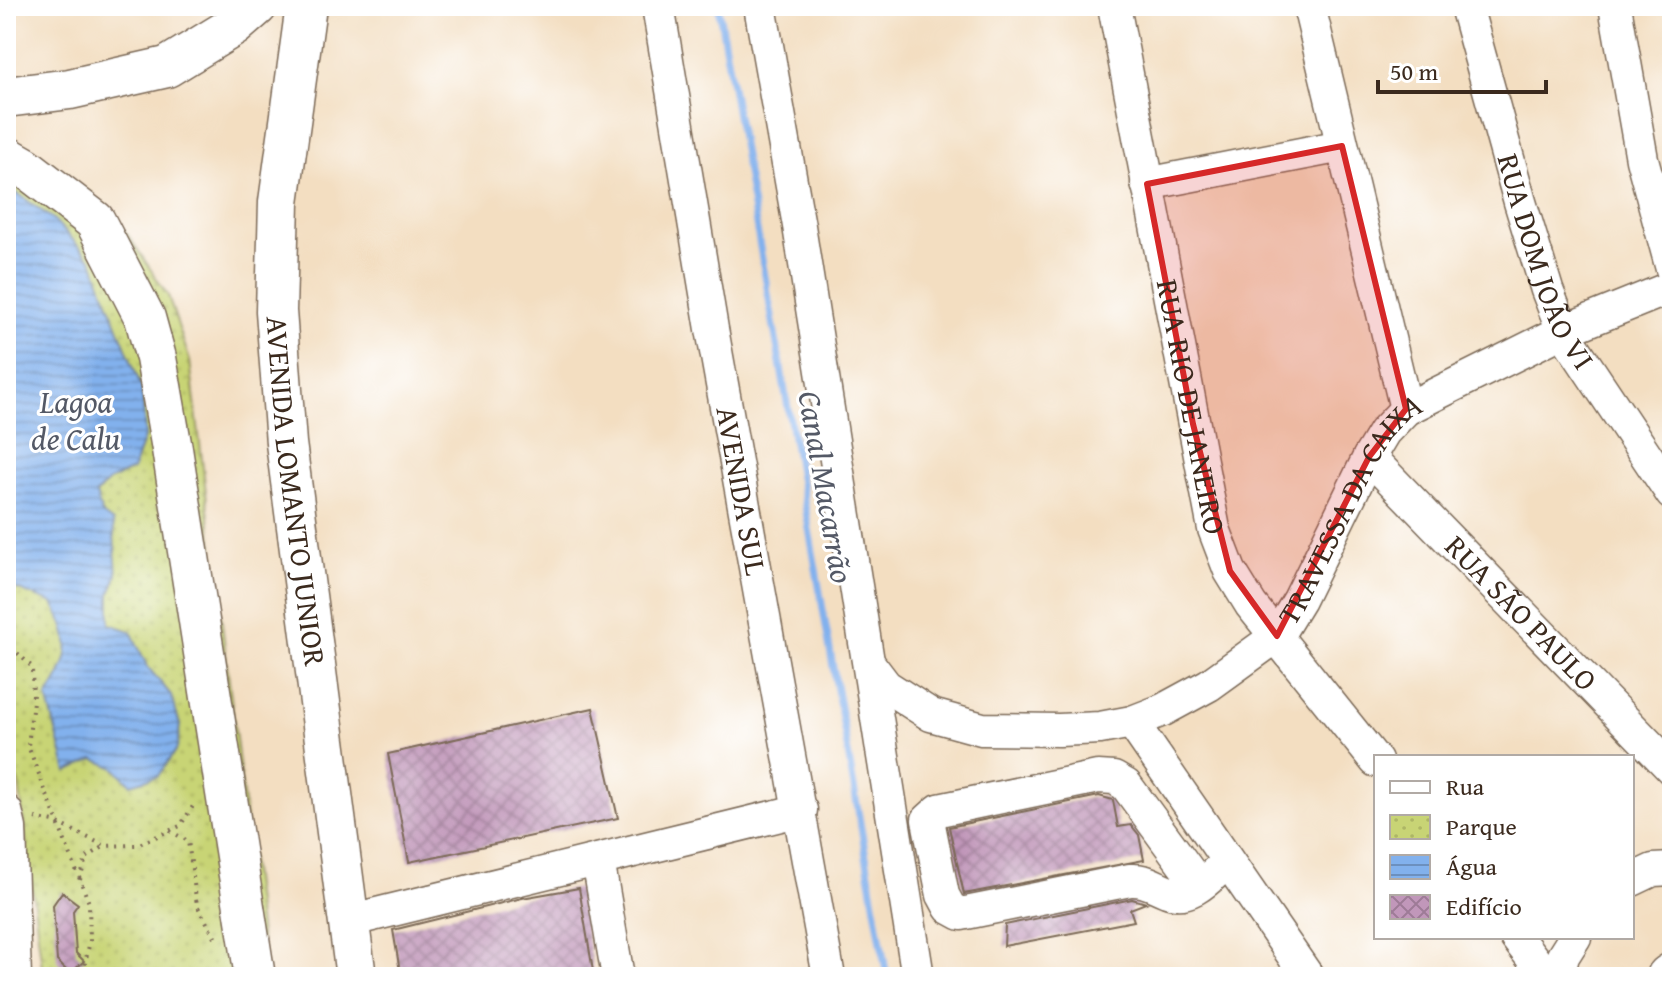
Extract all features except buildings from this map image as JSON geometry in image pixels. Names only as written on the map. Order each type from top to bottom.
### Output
[{"type":"main road","points":[[6,97],[70,89],[167,67],[234,26],[257,6]]},
{"type":"main road","name":"AVENIDA LOMANTO JUNIOR","points":[[306,6],[279,202],[276,311],[286,443],[356,977]]},
{"type":"main road","points":[[6,156],[95,221],[145,318],[156,358],[177,478],[255,977]]},
{"type":"street","name":"AVENIDA SUL","points":[[658,6],[712,329],[829,977]]},
{"type":"street","points":[[760,6],[802,242],[918,977]]},
{"type":"street","name":"RUA RIO DE JANEIRO","points":[[1114,6],[1214,529],[1230,571],[1251,605],[1374,758]]},
{"type":"street","points":[[1309,6],[1406,409]]},
{"type":"street","name":"RUA DOM JOÃO VI","points":[[1466,6],[1520,202],[1563,331],[1672,494]]},
{"type":"street","points":[[1615,6],[1642,159],[1672,269]]},
{"type":"street","points":[[1147,184],[1342,146]]},
{"type":"street","name":"TRAVESSA DA CAIXA","points":[[870,665],[886,686],[931,715],[982,729],[1100,728],[1132,722],[1163,710],[1209,685],[1277,636],[1299,600],[1369,457],[1384,432],[1406,409],[1563,331],[1672,287]]},
{"type":"street","name":"RUA SÃO PAULO","points":[[1369,457],[1672,769]]},
{"type":"street","points":[[1132,722],[1308,977]]},
{"type":"street","points":[[1199,885],[1126,785],[1114,778],[1098,777],[939,810],[928,820],[943,895],[950,908],[961,914],[1130,880],[1177,894],[1188,893],[1199,885],[1227,862]]},
{"type":"street","points":[[348,921],[801,810]]},
{"type":"street","points":[[6,812],[10,828],[15,977]]},
{"type":"street","points":[[598,860],[618,977]]},
{"type":"street","points":[[1634,879],[1653,870],[1672,869]]},
{"type":"street","points":[[1518,939],[1547,977]]},
{"type":"street","points":[[1558,977],[1563,956],[1574,939]]},
{"type":"path","points":[[6,642],[32,667],[33,701],[28,746],[89,903],[90,941],[82,977]]},
{"type":"path","points":[[6,812],[58,823],[105,846],[137,845],[180,826],[193,808],[197,794]]},
{"type":"path","points":[[170,831],[188,841],[197,905],[217,939]]},
{"type":"path","points":[[80,880],[86,858],[105,846]]},
{"type":"highlighted area","points":[[1342,146],[1406,409],[1369,457],[1277,636],[1230,571],[1193,424],[1147,184]]},
{"type":"green space","points":[[6,149],[105,209],[128,235],[168,296],[190,361],[265,977],[43,975],[19,784],[6,752]]},
{"type":"water","name":"Lagoa de Calu","points":[[6,185],[53,219],[92,260],[142,389],[145,434],[133,470],[109,481],[96,494],[102,514],[113,522],[117,575],[110,594],[110,624],[131,631],[147,666],[171,695],[180,725],[177,749],[158,776],[131,784],[115,768],[94,759],[67,772],[47,697],[65,661],[65,630],[53,603],[6,582]]},
{"type":"waterway","name":"Canal Macarrão","points":[[718,6],[887,977]]}]
